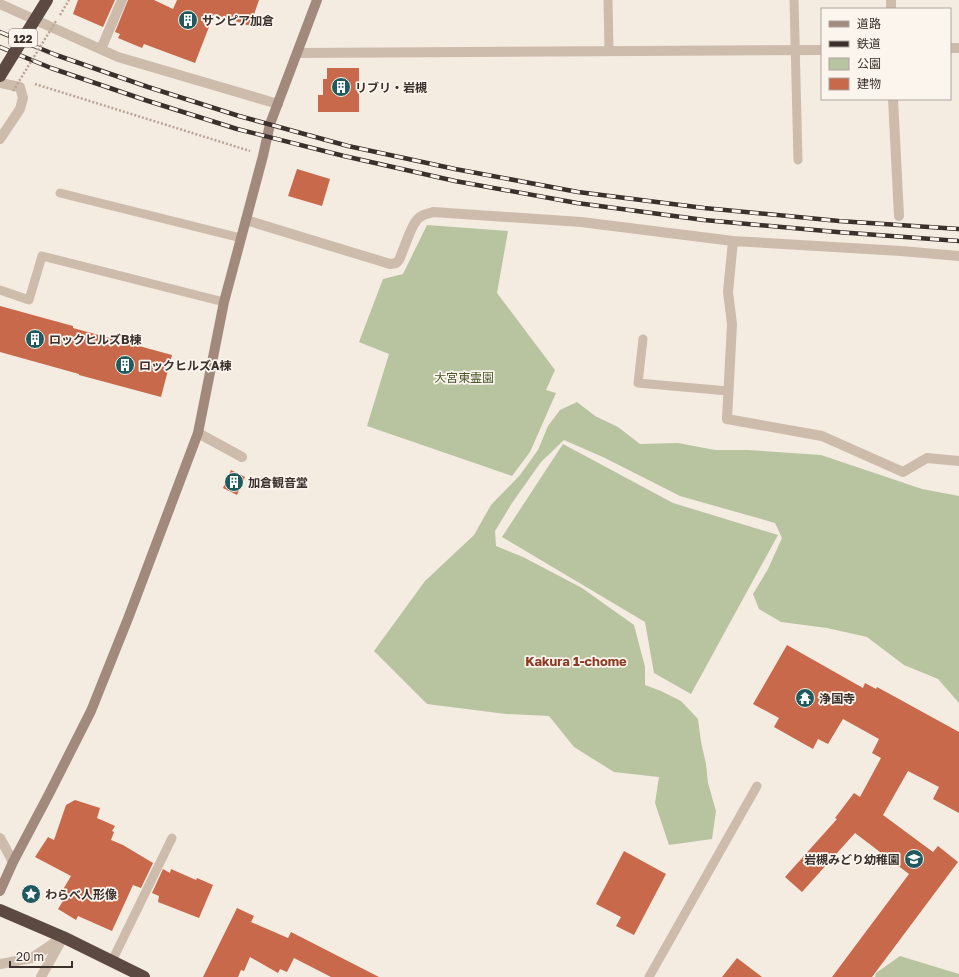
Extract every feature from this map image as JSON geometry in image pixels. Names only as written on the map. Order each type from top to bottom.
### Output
[{"type":"highway","name":"122","points":[[0,76],[47,0]]},
{"type":"highway","points":[[0,910],[63,937],[144,977]]},
{"type":"street","points":[[101,50],[122,0]]},
{"type":"street","points":[[0,891],[13,862],[91,711],[129,616],[198,433],[224,302],[263,156],[270,124],[316,0]]},
{"type":"street","points":[[0,4],[118,57],[278,104]]},
{"type":"street","points":[[297,53],[821,50]]},
{"type":"street","points":[[0,83],[16,89],[23,98],[20,109],[0,139]]},
{"type":"street","points":[[893,100],[899,216]]},
{"type":"street","points":[[246,220],[390,264],[400,260],[416,220],[422,215],[433,212],[581,222],[733,241],[959,256]]},
{"type":"street","points":[[733,241],[728,292],[732,324],[727,419],[822,436],[903,472],[927,458],[959,461]]},
{"type":"street","points":[[198,433],[242,457]]},
{"type":"street","points":[[0,838],[13,862]]},
{"type":"street","points":[[0,964],[32,958],[63,937]]},
{"type":"street","points":[[40,977],[63,937]]},
{"type":"lane","points":[[608,0],[609,51]]},
{"type":"lane","points":[[794,0],[798,160]]},
{"type":"lane","points":[[60,193],[241,238]]},
{"type":"lane","points":[[0,290],[28,300],[42,256],[224,302]]},
{"type":"lane","points":[[643,339],[638,383],[728,391]]},
{"type":"lane","points":[[649,977],[757,786]]},
{"type":"lane","points":[[112,962],[172,838]]},
{"type":"path","points":[[16,89],[69,0]]},
{"type":"path","points":[[16,89],[30,83],[263,156]]},
{"type":"green space","name":"大宮東霊園","points":[[427,225],[508,231],[497,293],[555,370],[546,390],[556,393],[530,452],[512,476],[367,426],[389,354],[359,342],[383,279],[403,274]]},
{"type":"green space","points":[[577,402],[595,416],[618,427],[640,444],[678,443],[715,450],[748,450],[821,455],[922,489],[959,496],[959,703],[938,679],[904,665],[867,637],[827,628],[781,622],[759,609],[753,594],[768,569],[782,538],[775,523],[680,496],[605,458],[564,440],[541,462],[512,503],[495,531],[496,546],[523,557],[582,588],[634,625],[645,667],[645,685],[681,701],[698,719],[708,783],[716,811],[712,839],[669,845],[655,803],[659,777],[614,772],[574,747],[549,716],[506,714],[427,704],[374,651],[425,581],[474,535],[491,505],[520,475],[538,450],[548,426],[560,410]]},
{"type":"green space","points":[[563,444],[673,503],[778,535],[691,694],[654,673],[645,622],[502,537]]},
{"type":"green space","points":[[900,956],[959,974],[959,977],[875,977],[876,973]]},
{"type":"building","points":[[78,0],[115,0],[103,27],[73,14]]},
{"type":"building","points":[[128,0],[154,0],[173,9],[177,0],[259,0],[250,26],[214,14],[195,63],[144,44],[142,48],[118,38],[120,34],[115,32]]},
{"type":"building","name":"リブリ・岩槻","points":[[327,68],[359,68],[359,112],[318,112],[318,95],[323,95],[323,79],[327,79]]},
{"type":"building","points":[[297,169],[330,179],[322,206],[288,196]]},
{"type":"building","points":[[0,306],[172,355],[161,397],[0,352]]},
{"type":"building","name":"加倉観音堂","points":[[231,470],[245,477],[237,495],[223,488]]},
{"type":"building","points":[[787,645],[863,688],[865,683],[876,689],[877,687],[959,732],[959,813],[933,799],[939,787],[908,771],[883,815],[933,852],[938,846],[958,862],[872,977],[832,977],[909,874],[855,833],[802,892],[785,877],[837,819],[835,818],[854,793],[860,797],[881,758],[872,753],[879,739],[843,719],[828,744],[818,739],[813,749],[774,727],[779,718],[753,704]]},
{"type":"building","points":[[75,800],[100,808],[97,818],[115,826],[112,831],[114,832],[111,840],[123,845],[153,863],[141,888],[133,885],[112,931],[78,916],[76,920],[58,909],[63,901],[58,898],[71,876],[35,857],[48,837],[54,840],[66,805]]},
{"type":"building","points":[[624,851],[666,874],[634,935],[616,926],[621,917],[596,904]]},
{"type":"building","points":[[163,869],[170,873],[171,869],[196,880],[197,878],[213,885],[199,918],[158,902],[159,896],[152,893]]},
{"type":"building","points":[[237,908],[254,916],[251,922],[288,938],[291,932],[379,977],[331,977],[294,958],[287,972],[280,969],[278,973],[250,957],[244,971],[241,970],[238,977],[203,977]]},
{"type":"building","points":[[737,958],[762,977],[722,977]]},
{"type":"railway","points":[[0,32],[56,55],[148,87],[239,116],[348,146],[455,169],[578,192],[704,208],[839,221],[959,229]]},
{"type":"railway","points":[[0,47],[51,68],[237,129],[344,156],[455,181],[577,203],[704,220],[959,241]]},
{"type":"place","name":"サンピア加倉","points":[[188,20]]},
{"type":"place","name":"リブリ・岩槻","points":[[341,87]]},
{"type":"place","name":"ロックヒルズB棟","points":[[35,339]]},
{"type":"place","name":"ロックヒルズA棟","points":[[125,365]]},
{"type":"place","name":"加倉観音堂","points":[[234,482]]},
{"type":"place","name":"浄国寺","points":[[805,698]]},
{"type":"place","name":"岩槻みどり幼稚園","points":[[914,859]]},
{"type":"place","name":"わらべ人形像","points":[[31,894]]},
{"type":"district","name":"Kakura 1-chome","points":[[576,661]]}]
